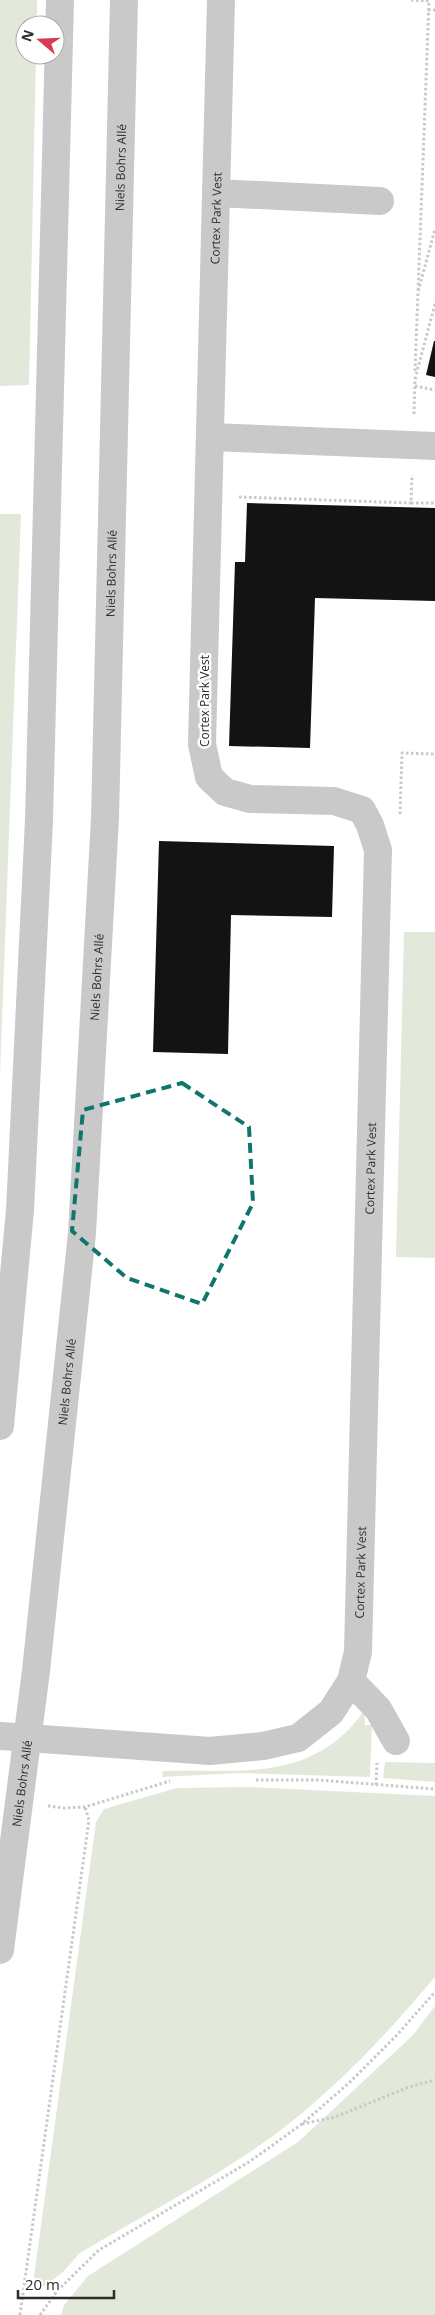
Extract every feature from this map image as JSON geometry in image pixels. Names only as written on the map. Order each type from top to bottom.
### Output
[{"type":"street","points":[[0,1426],[20,1210],[39,820],[60,0]]},
{"type":"street","name":"Niels Bohrs Allé","points":[[0,1950],[27,1738],[82,1233],[105,818],[124,0]]},
{"type":"street","name":"Cortex Park Vest","points":[[0,1736],[210,1751],[262,1746],[298,1738],[331,1712],[351,1681],[358,1652],[378,850],[370,825],[362,810],[334,801],[250,799],[225,792],[209,777],[202,744],[221,0]]},
{"type":"street","points":[[216,193],[380,201]]},
{"type":"street","points":[[210,437],[435,446]]},
{"type":"street","points":[[351,1681],[378,1709],[396,1741]]},
{"type":"path","points":[[411,0],[429,0],[415,379]]},
{"type":"path","points":[[428,10],[435,10]]},
{"type":"path","points":[[418,292],[435,229]]},
{"type":"path","points":[[415,386],[435,390]]},
{"type":"path","points":[[410,502],[435,503]]},
{"type":"path","points":[[250,1780],[318,1780],[435,1789]]},
{"type":"path","points":[[20,2315],[89,1820],[86,1806],[166,1781],[175,1781]]},
{"type":"path","points":[[40,2315],[58,2290],[99,2250],[249,2162],[302,2124],[350,2082],[396,2036],[435,1992]]},
{"type":"path","points":[[302,2124],[335,2118],[409,2087],[435,2080]]},
{"type":"highlighted area","points":[[182,1083],[249,1127],[253,1203],[202,1304],[127,1278],[72,1231],[83,1110]]},
{"type":"green space","points":[[0,0],[37,0],[37,15],[15,15],[15,65],[36,65],[29,385],[0,386]]},
{"type":"green space","points":[[0,514],[21,514],[0,1075]]},
{"type":"green space","points":[[404,932],[435,932],[435,1258],[396,1257]]},
{"type":"green space","points":[[364,1711],[365,1725],[372,1725],[370,1777],[239,1773],[162,1777],[163,1771],[248,1770],[274,1767],[298,1761],[322,1750],[344,1734]]},
{"type":"green space","points":[[385,1762],[435,1763],[435,1782],[383,1778]]},
{"type":"green space","points":[[251,1787],[435,1796],[435,1977],[370,2049],[299,2116],[247,2154],[206,2180],[80,2253],[64,2271],[45,2286],[38,2284],[34,2277],[96,1822],[104,1809],[177,1788]]},
{"type":"green space","points":[[435,2006],[435,2315],[61,2315],[64,2305],[88,2276],[298,2142],[412,2036]]},
{"type":"building","points":[[435,341],[435,377],[426,375]]},
{"type":"building","points":[[247,503],[435,508],[435,601],[315,598],[310,748],[229,746],[235,562],[245,562]]},
{"type":"building","points":[[159,841],[334,846],[332,917],[231,915],[228,1054],[153,1052]]}]
